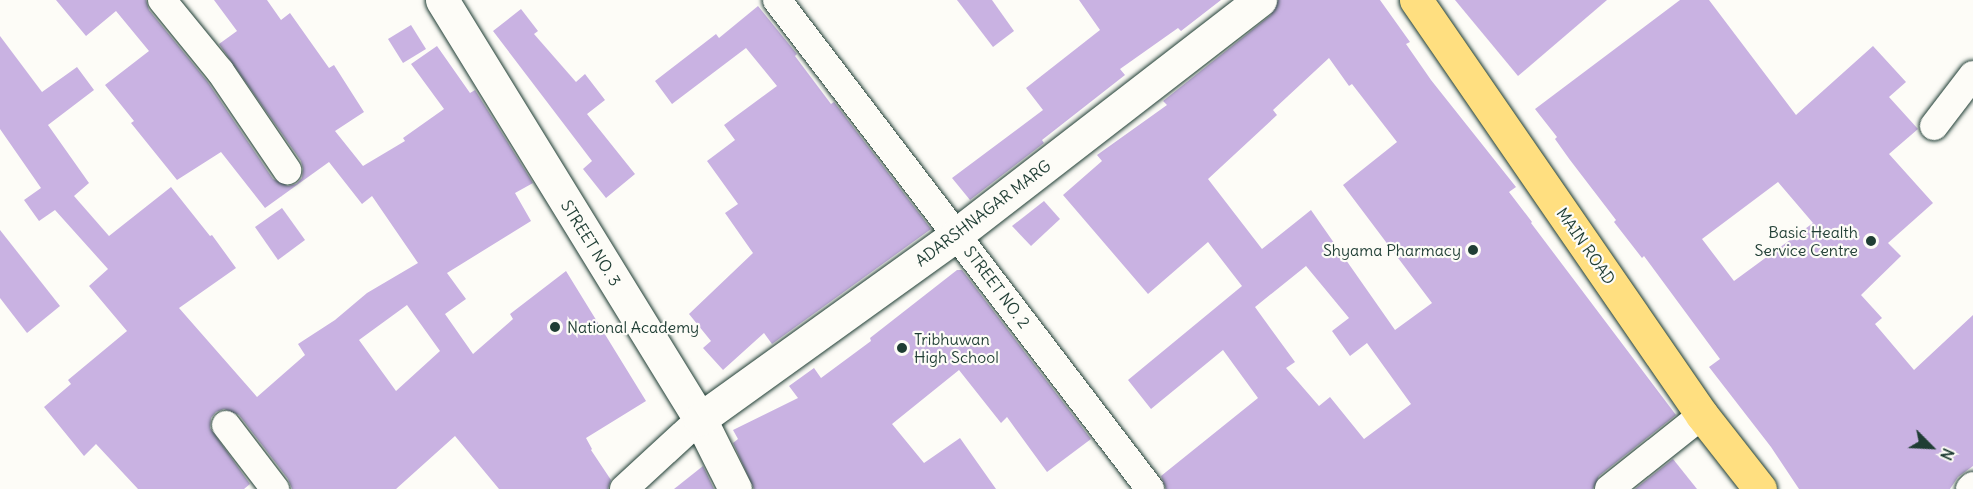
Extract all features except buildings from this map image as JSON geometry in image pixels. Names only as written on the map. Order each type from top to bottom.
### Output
[{"type":"main road","name":"MAIN ROAD","points":[[1416,0],[1702,416],[1760,489]]},
{"type":"street","points":[[162,0],[220,71],[287,170]]},
{"type":"street","name":"STREET NO. 3","points":[[442,0],[700,419],[735,489]]},
{"type":"street","name":"STREET NO. 2","points":[[777,0],[1150,489]]},
{"type":"street","name":"ADARSHNAGAR MARG","points":[[700,419],[957,234],[1260,0]]},
{"type":"street","points":[[1934,126],[1973,75]]},
{"type":"street","points":[[1609,489],[1702,416]]},
{"type":"street","points":[[624,489],[700,419]]},
{"type":"street","points":[[226,425],[275,489]]},
{"type":"place","name":"Basic Health Service Centre","points":[[1871,241]]},
{"type":"place","name":"Shyama Pharmacy","points":[[1473,250]]},
{"type":"place","name":"National Academy","points":[[555,327]]},
{"type":"place","name":"Tribhuwan High School","points":[[902,348]]}]
